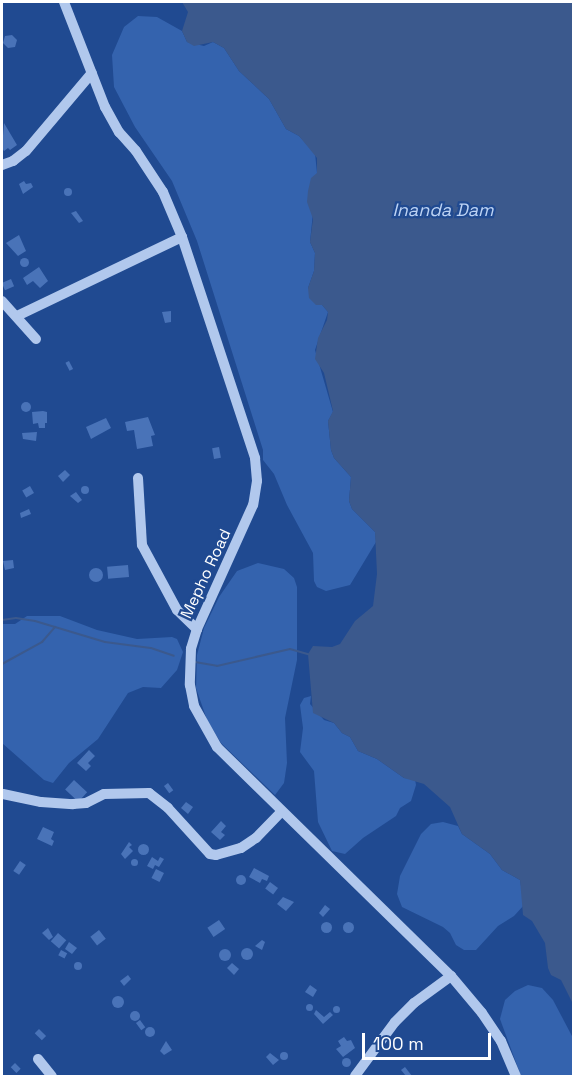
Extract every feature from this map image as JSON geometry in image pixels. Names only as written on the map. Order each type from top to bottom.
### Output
[{"type":"street","name":"Mepho Road","points":[[64,2],[105,107],[119,132],[136,151],[163,192],[182,237],[249,434],[255,458],[256,481],[253,505],[197,629],[189,663],[194,706],[217,747],[451,976],[501,1041],[516,1077]]},
{"type":"street","points":[[2,165],[13,161],[26,151],[92,73]]},
{"type":"street","points":[[17,316],[182,237]]},
{"type":"street","points":[[2,301],[36,339]]},
{"type":"street","points":[[138,478],[142,545],[177,610],[197,629]]},
{"type":"street","points":[[3,794],[41,802],[73,804],[86,803],[104,794],[149,793],[168,808],[210,854],[216,855],[241,848],[256,838],[282,811]]},
{"type":"street","points":[[355,1077],[395,1022],[414,1003],[451,976]]},
{"type":"street","points":[[38,1059],[52,1077]]},
{"type":"shaded area","points":[[138,16],[157,17],[182,31],[187,42],[204,46],[213,42],[224,48],[239,71],[269,99],[286,129],[299,136],[315,153],[317,173],[310,242],[315,253],[314,271],[308,288],[328,312],[315,350],[333,412],[328,421],[331,450],[334,458],[351,477],[349,501],[352,509],[375,532],[376,542],[350,585],[326,591],[317,587],[314,581],[313,553],[287,505],[274,474],[263,460],[263,450],[197,241],[172,181],[135,127],[114,87],[112,55],[124,27]]},
{"type":"shaded area","points":[[258,563],[284,569],[294,578],[297,587],[297,660],[285,718],[287,763],[284,783],[275,795],[221,743],[207,720],[196,688],[197,655],[204,628],[219,597],[237,571]]},
{"type":"shaded area","points":[[27,616],[60,616],[97,630],[137,639],[172,637],[177,639],[183,652],[177,670],[161,688],[143,687],[128,693],[98,739],[69,763],[53,783],[44,780],[2,743],[2,624],[15,624]]},
{"type":"shaded area","points":[[311,696],[310,704],[324,720],[334,723],[342,733],[350,737],[358,751],[377,759],[404,778],[415,779],[416,785],[411,801],[400,808],[396,816],[363,838],[345,854],[332,851],[318,822],[314,771],[300,752],[303,728],[300,705],[304,698]]},
{"type":"shaded area","points":[[443,822],[458,826],[462,834],[490,854],[502,870],[520,880],[524,905],[514,916],[498,926],[476,950],[464,950],[456,945],[450,933],[443,927],[402,907],[397,894],[400,876],[421,834],[431,824]]},
{"type":"shaded area","points":[[528,985],[542,988],[553,1000],[573,1038],[573,1076],[521,1076],[500,1019],[505,1000],[515,991]]},
{"type":"water","name":"Inanda Dam","points":[[182,2],[573,2],[573,1004],[561,980],[551,975],[545,943],[532,921],[523,915],[520,880],[502,870],[490,854],[462,834],[450,807],[424,784],[404,778],[377,759],[358,751],[350,737],[342,733],[334,723],[313,713],[308,654],[313,646],[332,647],[340,644],[355,621],[373,606],[377,574],[375,532],[352,509],[349,501],[351,477],[334,458],[331,450],[328,421],[333,411],[324,373],[315,359],[318,338],[327,320],[328,312],[322,305],[316,305],[309,298],[308,288],[314,271],[315,253],[310,242],[313,219],[307,202],[311,178],[317,173],[317,158],[299,136],[286,129],[269,99],[239,71],[224,48],[213,42],[194,46],[187,42],[182,31],[188,12]]},
{"type":"building","points":[[12,35],[17,40],[15,47],[8,48],[3,43],[5,36]]},
{"type":"building","points":[[4,123],[17,145],[4,151],[2,148]]},
{"type":"building","points":[[24,181],[26,184],[31,183],[33,187],[23,194],[19,184]]},
{"type":"building","points":[[68,188],[72,192],[68,196],[64,192]]},
{"type":"building","points":[[76,211],[83,221],[79,223],[71,213]]},
{"type":"building","points":[[19,235],[26,251],[18,256],[6,243]]},
{"type":"building","points":[[24,258],[28,262],[24,266],[20,262]]},
{"type":"building","points":[[39,267],[48,281],[40,288],[33,281],[27,285],[23,278]]},
{"type":"building","points":[[11,279],[14,286],[5,290],[2,283]]},
{"type":"building","points":[[171,311],[171,322],[165,323],[162,312]]},
{"type":"building","points":[[69,361],[73,369],[70,371],[65,363]]},
{"type":"building","points":[[26,402],[30,403],[30,411],[26,412],[22,411],[21,407],[22,403]]},
{"type":"building","points":[[32,412],[47,412],[47,423],[45,423],[45,428],[39,428],[38,423],[33,424]]},
{"type":"building","points":[[148,417],[155,435],[151,436],[153,446],[137,449],[134,430],[127,431],[125,422]]},
{"type":"building","points":[[106,418],[111,428],[91,439],[86,427]]},
{"type":"building","points":[[37,432],[36,441],[23,439],[22,433]]},
{"type":"building","points":[[219,447],[221,458],[214,459],[212,448]]},
{"type":"building","points":[[65,470],[70,475],[63,482],[58,476]]},
{"type":"building","points":[[30,486],[34,493],[26,497],[22,490]]},
{"type":"building","points":[[85,486],[89,490],[85,494],[81,490]]},
{"type":"building","points":[[76,492],[82,500],[78,503],[70,496]]},
{"type":"building","points":[[29,509],[31,514],[21,518],[20,513]]},
{"type":"building","points":[[13,560],[14,568],[5,570],[3,561]]},
{"type":"building","points":[[128,565],[129,577],[108,579],[107,567]]},
{"type":"building","points":[[93,568],[99,568],[103,575],[99,582],[93,582],[89,578],[89,572]]},
{"type":"building","points":[[89,750],[95,756],[88,763],[91,766],[86,771],[77,763]]},
{"type":"building","points":[[74,780],[87,792],[78,802],[65,790]]},
{"type":"building","points":[[168,783],[173,790],[169,793],[164,786]]},
{"type":"building","points":[[186,802],[193,807],[188,814],[181,808]]},
{"type":"building","points":[[221,821],[226,826],[221,832],[225,835],[220,840],[211,832]]},
{"type":"building","points":[[43,827],[54,832],[51,839],[54,841],[52,846],[37,839]]},
{"type":"building","points":[[129,842],[132,845],[129,847],[133,851],[125,859],[121,854]]},
{"type":"building","points":[[143,844],[147,845],[147,853],[143,854],[139,853],[138,849],[139,845]]},
{"type":"building","points":[[152,857],[158,861],[160,857],[164,859],[159,867],[155,865],[153,869],[147,866]]},
{"type":"building","points":[[134,859],[137,862],[134,865],[131,862]]},
{"type":"building","points":[[20,861],[26,865],[19,875],[13,871]]},
{"type":"building","points":[[254,868],[269,876],[267,881],[262,879],[260,883],[249,877]]},
{"type":"building","points":[[156,869],[164,873],[159,882],[151,878]]},
{"type":"building","points":[[241,875],[245,876],[245,884],[241,885],[237,884],[236,880],[237,876]]},
{"type":"building","points":[[270,882],[278,888],[273,894],[265,888]]},
{"type":"building","points":[[283,897],[294,902],[286,911],[277,904]]},
{"type":"building","points":[[325,905],[330,909],[323,917],[319,913]]},
{"type":"building","points":[[219,920],[225,929],[214,937],[207,928]]},
{"type":"building","points":[[348,921],[354,927],[348,933],[342,927]]},
{"type":"building","points":[[326,922],[330,923],[330,931],[326,932],[322,931],[321,927],[322,923]]},
{"type":"building","points":[[48,928],[53,937],[49,940],[42,933]]},
{"type":"building","points":[[99,930],[106,939],[97,945],[90,937]]},
{"type":"building","points":[[58,933],[66,940],[59,949],[51,941]]},
{"type":"building","points":[[262,940],[265,942],[262,950],[255,946]]},
{"type":"building","points":[[69,942],[77,948],[72,954],[65,949]]},
{"type":"building","points":[[247,948],[253,954],[247,960],[241,954]]},
{"type":"building","points":[[227,949],[230,950],[230,960],[223,961],[220,960],[219,953],[220,950]]},
{"type":"building","points":[[61,950],[67,953],[65,959],[58,955]]},
{"type":"building","points":[[78,962],[82,966],[78,970],[74,966]]},
{"type":"building","points":[[232,963],[239,969],[234,975],[227,968]]},
{"type":"building","points":[[128,975],[131,979],[124,986],[120,981]]},
{"type":"building","points":[[310,985],[317,990],[313,997],[305,992]]},
{"type":"building","points":[[120,996],[123,997],[123,1007],[116,1008],[113,1007],[112,1000],[113,997]]},
{"type":"building","points":[[309,1003],[313,1007],[309,1011],[305,1007]]},
{"type":"building","points":[[336,1005],[340,1009],[336,1013],[332,1009]]},
{"type":"building","points":[[316,1010],[324,1017],[330,1012],[333,1015],[323,1024],[314,1014]]},
{"type":"building","points":[[135,1011],[140,1016],[135,1021],[130,1016]]},
{"type":"building","points":[[140,1020],[145,1027],[141,1030],[136,1023]]},
{"type":"building","points":[[150,1027],[155,1032],[150,1037],[145,1032]]},
{"type":"building","points":[[39,1029],[46,1036],[42,1040],[35,1033]]},
{"type":"building","points":[[344,1037],[347,1041],[351,1040],[355,1048],[343,1057],[336,1049],[341,1046],[338,1041]]},
{"type":"building","points":[[166,1041],[172,1050],[164,1055],[160,1051]]},
{"type":"building","points":[[284,1052],[288,1056],[284,1060],[280,1056]]},
{"type":"building","points":[[270,1053],[279,1060],[273,1065],[266,1057]]},
{"type":"building","points":[[346,1057],[351,1062],[346,1067],[341,1062]]},
{"type":"building","points":[[15,1063],[21,1069],[16,1073],[11,1067]]},
{"type":"building","points":[[405,1067],[412,1076],[406,1076],[401,1070]]},
{"type":"waterway","points":[[2,620],[16,618],[35,621],[105,642],[151,648],[174,656]]},
{"type":"waterway","points":[[2,664],[42,642],[55,627]]},
{"type":"waterway","points":[[195,662],[217,666],[290,649],[308,654]]}]
